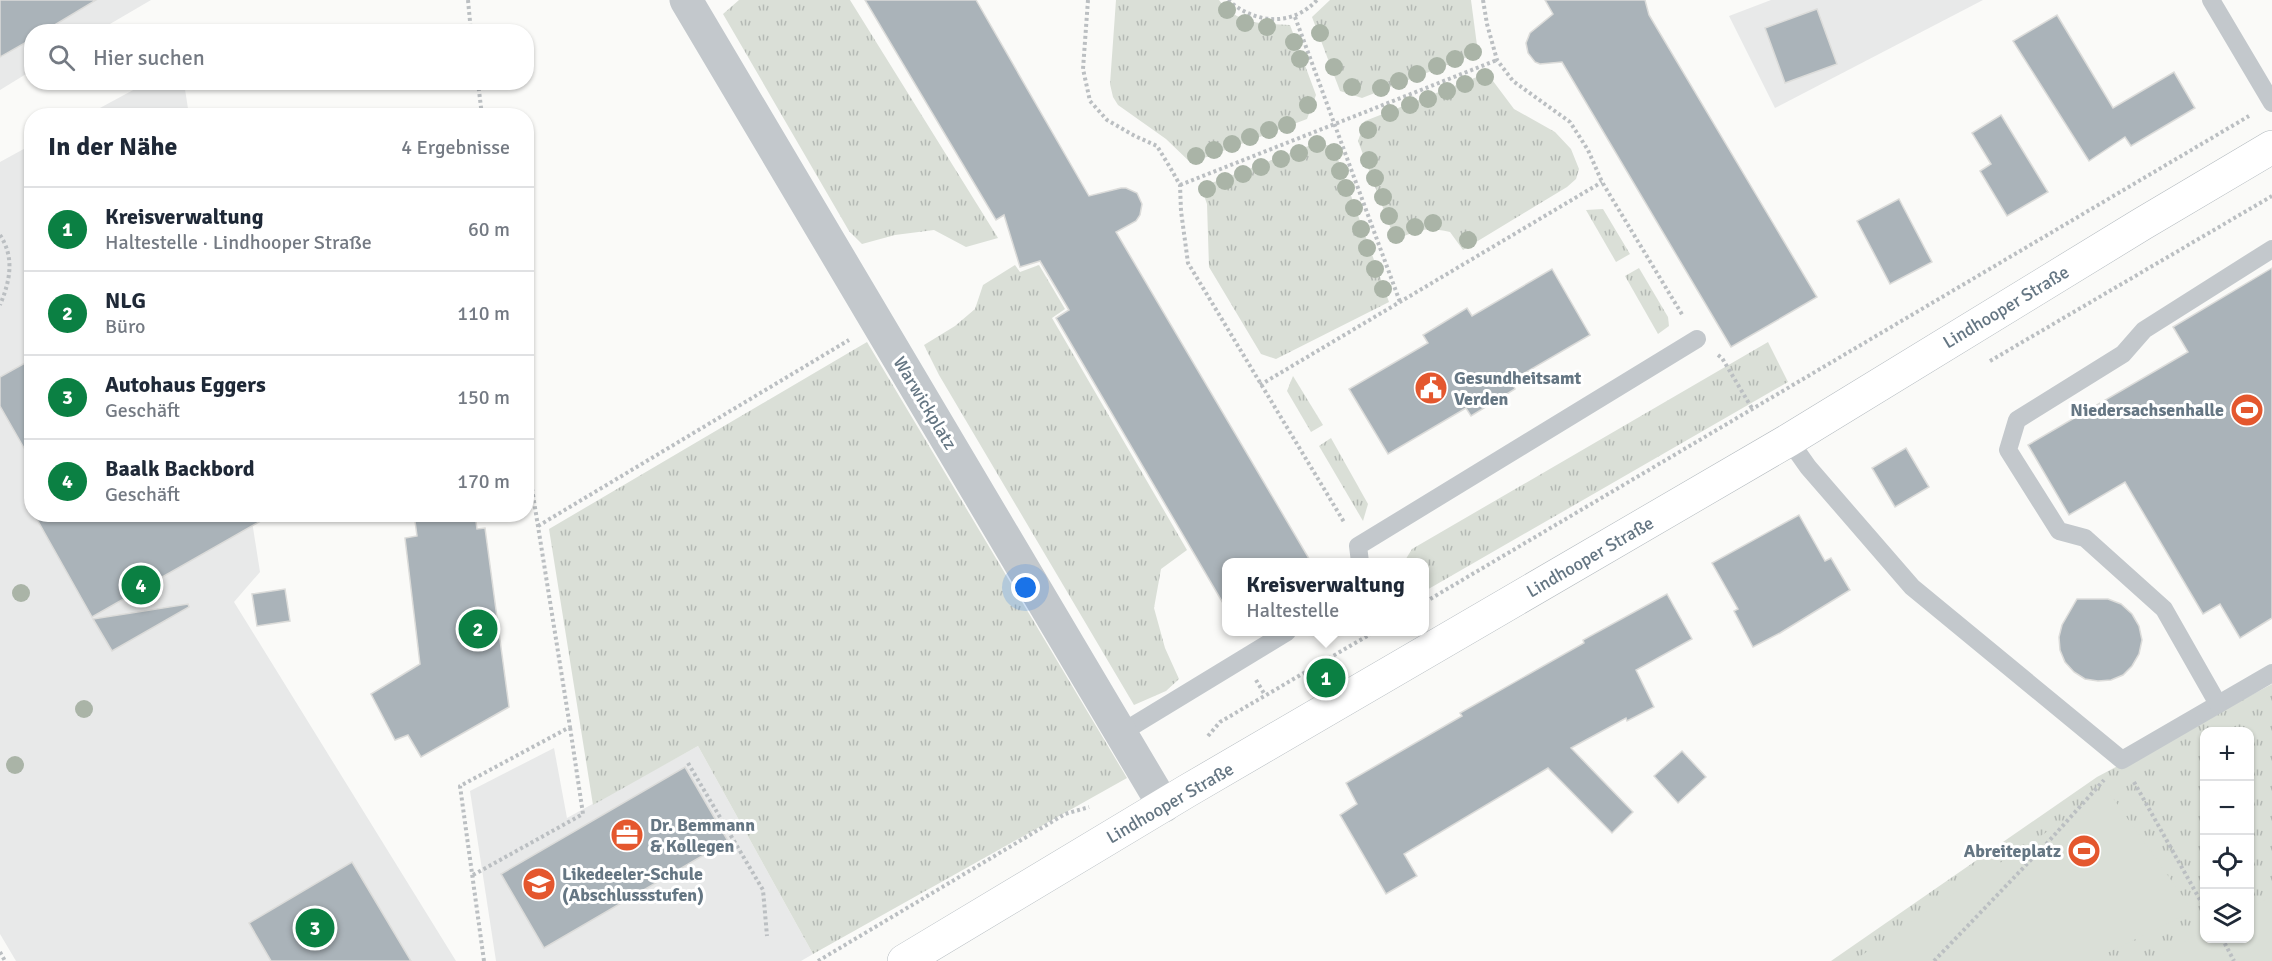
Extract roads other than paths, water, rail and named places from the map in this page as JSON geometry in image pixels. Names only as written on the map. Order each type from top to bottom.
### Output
[{"type":"main road","name":"Lindhooper Straße","points":[[904,961],[1789,440],[2272,147]]},
{"type":"street","name":"Warwickplatz","points":[[687,0],[1164,806]]},
{"type":"lane","points":[[2211,0],[2265,107]]},
{"type":"lane","points":[[2218,704],[2164,609],[2085,538],[2059,531],[2008,450],[2017,420],[2123,354],[2144,330],[2272,249]]},
{"type":"lane","points":[[1359,554],[1697,339]]},
{"type":"lane","points":[[1789,440],[1808,467],[1912,588],[2122,760],[2272,673]]},
{"type":"lane","points":[[1121,733],[1280,636]]},
{"type":"place","name":"Gesundheitsamt Verden","points":[[1431,388]]},
{"type":"place","name":"Niedersachsenhalle","points":[[2247,410]]},
{"type":"place","name":"Baalk Backbord","points":[[141,585]]},
{"type":"place","name":"NLG","points":[[478,629]]},
{"type":"place","name":"Kreisverwaltung","points":[[1326,678]]},
{"type":"place","name":"Dr. Bemmann & Kollegen","points":[[627,835]]},
{"type":"place","name":"Abreiteplatz","points":[[2084,851]]},
{"type":"place","name":"Likedeeler-Schule (Abschlussstufen)","points":[[539,884]]},
{"type":"place","name":"Autohaus Eggers","points":[[315,928]]}]
